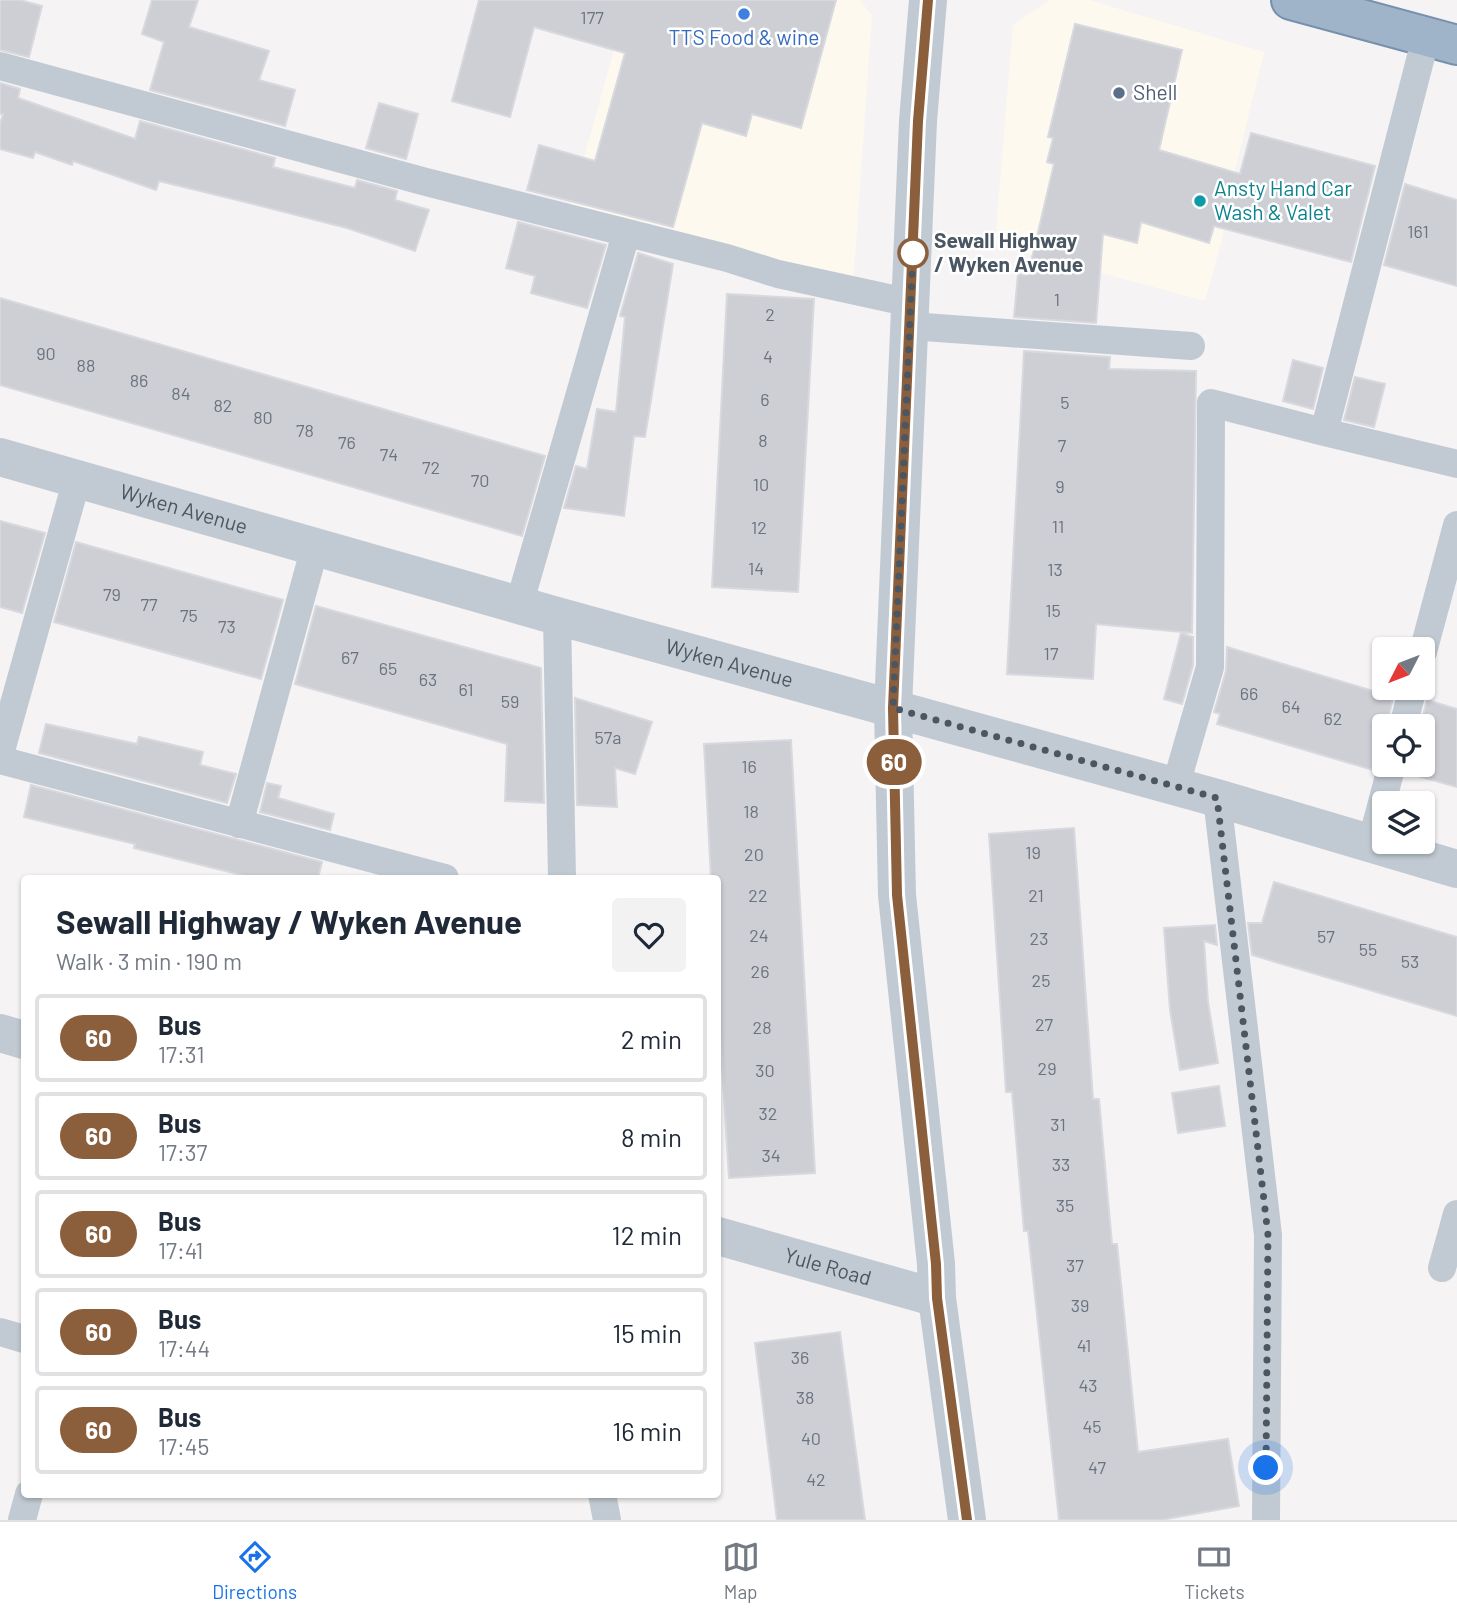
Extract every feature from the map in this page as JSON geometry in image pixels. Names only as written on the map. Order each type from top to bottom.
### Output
[{"type":"highway","points":[[1291,0],[1442,41]]},
{"type":"street","points":[[928,0],[918,121],[893,708],[897,895],[936,1264],[937,1298],[967,1520]]},
{"type":"street","name":"Wyken Avenue","points":[[0,457],[557,616],[1217,798],[1457,869]]},
{"type":"street","points":[[0,1033],[21,1039]]},
{"type":"street","name":"Yule Road","points":[[721,1237],[937,1298]]},
{"type":"lane","points":[[1324,432],[1442,41]]},
{"type":"lane","points":[[0,66],[426,183],[727,258],[910,314],[1191,346]]},
{"type":"lane","points":[[519,605],[626,234]]},
{"type":"lane","points":[[1175,788],[1210,667],[1211,403],[1457,464]]},
{"type":"lane","points":[[0,754],[77,479]]},
{"type":"lane","points":[[1427,637],[1457,525]]},
{"type":"lane","points":[[239,824],[316,547]]},
{"type":"lane","points":[[557,616],[562,875]]},
{"type":"lane","points":[[0,761],[434,875]]},
{"type":"lane","points":[[1371,844],[1389,777]]},
{"type":"lane","points":[[1217,798],[1268,1235],[1266,1520]]},
{"type":"lane","points":[[1442,1268],[1457,1214]]},
{"type":"lane","points":[[0,1332],[21,1338]]},
{"type":"lane","points":[[22,1520],[28,1498]]},
{"type":"shaded area","points":[[628,0],[860,0],[872,16],[853,285],[569,211]]},
{"type":"shaded area","points":[[1049,0],[1089,0],[1264,52],[1236,167],[1222,240],[1205,301],[995,244],[1013,25]]},
{"type":"building","points":[[0,0],[20,0],[42,6],[29,57],[0,50]]},
{"type":"building","points":[[152,0],[198,0],[189,27],[269,51],[259,80],[295,90],[285,126],[150,90],[164,42],[142,34]]},
{"type":"building","points":[[479,0],[836,0],[801,128],[752,114],[746,136],[702,123],[673,227],[527,190],[539,145],[595,161],[625,53],[534,27],[510,117],[452,101]]},
{"type":"building","points":[[1075,24],[1182,50],[1159,150],[1240,174],[1251,133],[1375,166],[1351,262],[1214,226],[1209,243],[1141,222],[1137,243],[1103,234],[1096,323],[1014,317],[1018,274],[1028,275],[1054,164],[1047,162],[1053,138],[1048,137]]},
{"type":"building","points":[[0,83],[20,89],[18,98],[135,139],[140,121],[275,158],[273,167],[355,188],[357,180],[397,191],[395,200],[429,210],[415,251],[347,228],[237,200],[159,181],[156,190],[73,161],[72,165],[35,152],[33,158],[0,149],[0,124],[3,114],[0,114]]},
{"type":"building","points":[[379,103],[418,114],[406,159],[366,148]]},
{"type":"building","points":[[1405,184],[1457,200],[1457,286],[1384,265]]},
{"type":"building","points":[[518,222],[606,245],[587,308],[531,293],[535,276],[506,268]]},
{"type":"building","points":[[638,253],[673,264],[645,437],[634,436],[624,516],[564,508],[576,466],[587,469],[597,409],[616,412],[625,317],[620,316]]},
{"type":"building","points":[[727,294],[814,299],[798,592],[712,587]]},
{"type":"building","points":[[0,298],[545,456],[522,536],[0,385]]},
{"type":"building","points":[[1024,351],[1110,357],[1109,369],[1196,371],[1192,633],[1096,624],[1093,679],[1007,674]]},
{"type":"building","points":[[1293,360],[1323,368],[1313,409],[1283,401]]},
{"type":"building","points":[[1355,377],[1385,384],[1374,427],[1344,420]]},
{"type":"building","points":[[0,521],[45,533],[22,613],[0,607]]},
{"type":"building","points":[[76,542],[283,600],[261,679],[54,622]]},
{"type":"building","points":[[316,606],[541,668],[544,803],[505,801],[507,744],[295,684]]},
{"type":"building","points":[[1181,633],[1193,637],[1193,665],[1182,704],[1164,699]]},
{"type":"building","points":[[1227,647],[1372,691],[1372,700],[1392,700],[1389,714],[1372,714],[1372,770],[1217,724],[1220,714],[1214,712],[1226,671]]},
{"type":"building","points":[[575,698],[652,722],[635,774],[615,768],[617,807],[577,805]]},
{"type":"building","points":[[1427,700],[1457,709],[1457,787],[1421,777],[1435,777],[1435,714],[1423,714]]},
{"type":"building","points":[[46,724],[137,744],[139,737],[203,752],[200,765],[236,774],[227,803],[39,753]]},
{"type":"building","points":[[791,740],[815,1173],[729,1178],[721,1050],[721,875],[711,875],[704,744]]},
{"type":"building","points":[[267,783],[281,786],[278,798],[334,814],[330,830],[260,812]]},
{"type":"building","points":[[31,785],[322,862],[319,875],[241,875],[134,848],[135,844],[24,817]]},
{"type":"building","points":[[1074,828],[1093,1099],[1099,1099],[1112,1244],[1117,1244],[1138,1452],[1228,1439],[1239,1506],[1161,1520],[1059,1520],[1028,1231],[1024,1231],[1012,1092],[1006,1092],[989,834]]},
{"type":"building","points":[[1274,882],[1457,937],[1457,1016],[1252,955],[1248,923],[1262,923]]},
{"type":"building","points":[[1215,925],[1217,945],[1204,941],[1208,1002],[1218,1063],[1180,1070],[1170,1010],[1164,928]]},
{"type":"building","points":[[1219,1086],[1225,1126],[1178,1133],[1172,1093]]},
{"type":"building","points":[[840,1332],[865,1520],[777,1520],[755,1343]]},
{"type":"bus line","name":"60","points":[[928,0],[918,121],[893,708],[897,895],[936,1264],[937,1298],[967,1520]]},
{"type":"place","name":"TTS Food & wine","points":[[744,14]]},
{"type":"place","name":"Shell","points":[[1119,93]]},
{"type":"place","name":"Ansty Hand Car Wash & Valet","points":[[1200,201]]},
{"type":"place","name":"Sewall Highway / Wyken Avenue","points":[[913,253]]},
{"type":"route","points":[[913,253],[893,708],[1217,798],[1268,1235],[1266,1468]]}]
